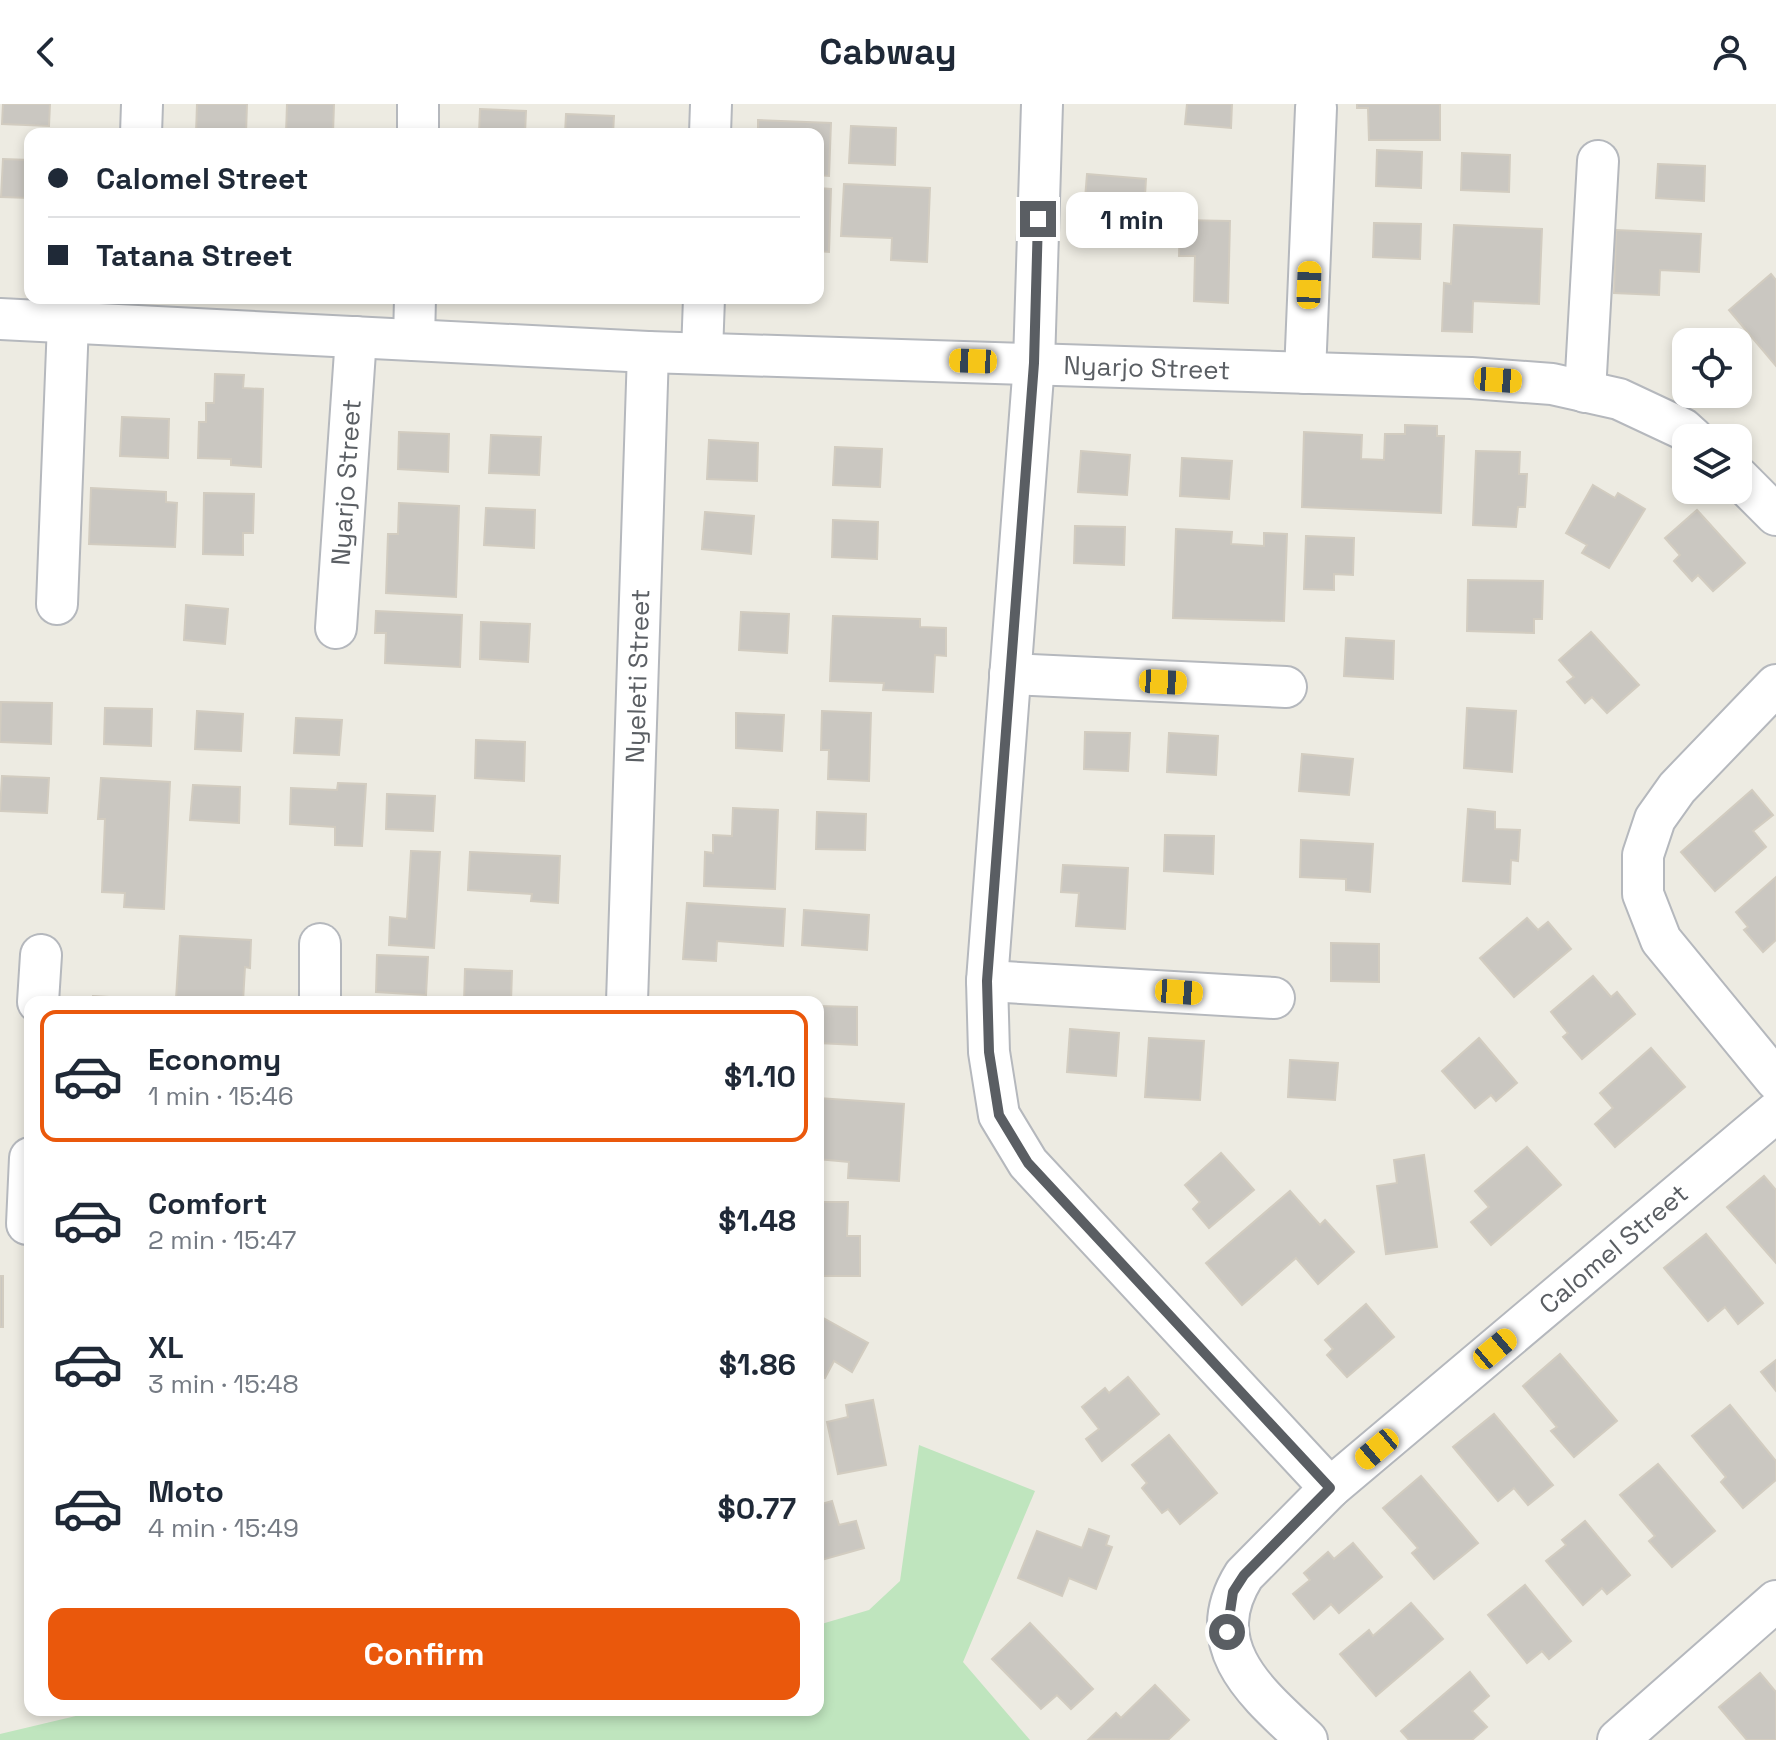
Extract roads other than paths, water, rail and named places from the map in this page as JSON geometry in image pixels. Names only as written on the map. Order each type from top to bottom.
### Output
[{"type":"street","points":[[141,128],[142,104]]},
{"type":"street","points":[[418,104],[418,128]]},
{"type":"street","points":[[710,128],[711,104]]},
{"type":"street","points":[[1042,104],[1034,363],[987,981],[989,1052],[999,1115],[1028,1163],[1330,1488]]},
{"type":"street","points":[[1305,373],[1316,108]]},
{"type":"street","points":[[1585,392],[1598,161]]},
{"type":"street","points":[[414,340],[415,304]]},
{"type":"street","points":[[702,353],[704,304]]},
{"type":"street","name":"Nyarjo Street","points":[[0,319],[68,323],[132,312],[356,337],[648,352],[1471,378],[1552,384],[1619,399],[1672,424]]},
{"type":"street","points":[[57,604],[68,323]]},
{"type":"street","name":"Nyarjo Street","points":[[336,628],[356,337]]},
{"type":"street","name":"Nyeleti Street","points":[[627,996],[648,352]]},
{"type":"street","points":[[1010,674],[1286,687]]},
{"type":"street","points":[[1776,685],[1677,788],[1655,819],[1643,855],[1643,894],[1661,940],[1776,1080]]},
{"type":"street","points":[[320,944],[320,996]]},
{"type":"street","points":[[38,996],[41,955]]},
{"type":"street","points":[[987,981],[1274,998]]},
{"type":"street","name":"Calomel Street","points":[[1307,1740],[1255,1692],[1241,1670],[1227,1632],[1233,1592],[1244,1575],[1330,1488],[1776,1112]]},
{"type":"street","points":[[19,1224],[24,1194]]},
{"type":"street","points":[[1618,1740],[1776,1601]]}]
